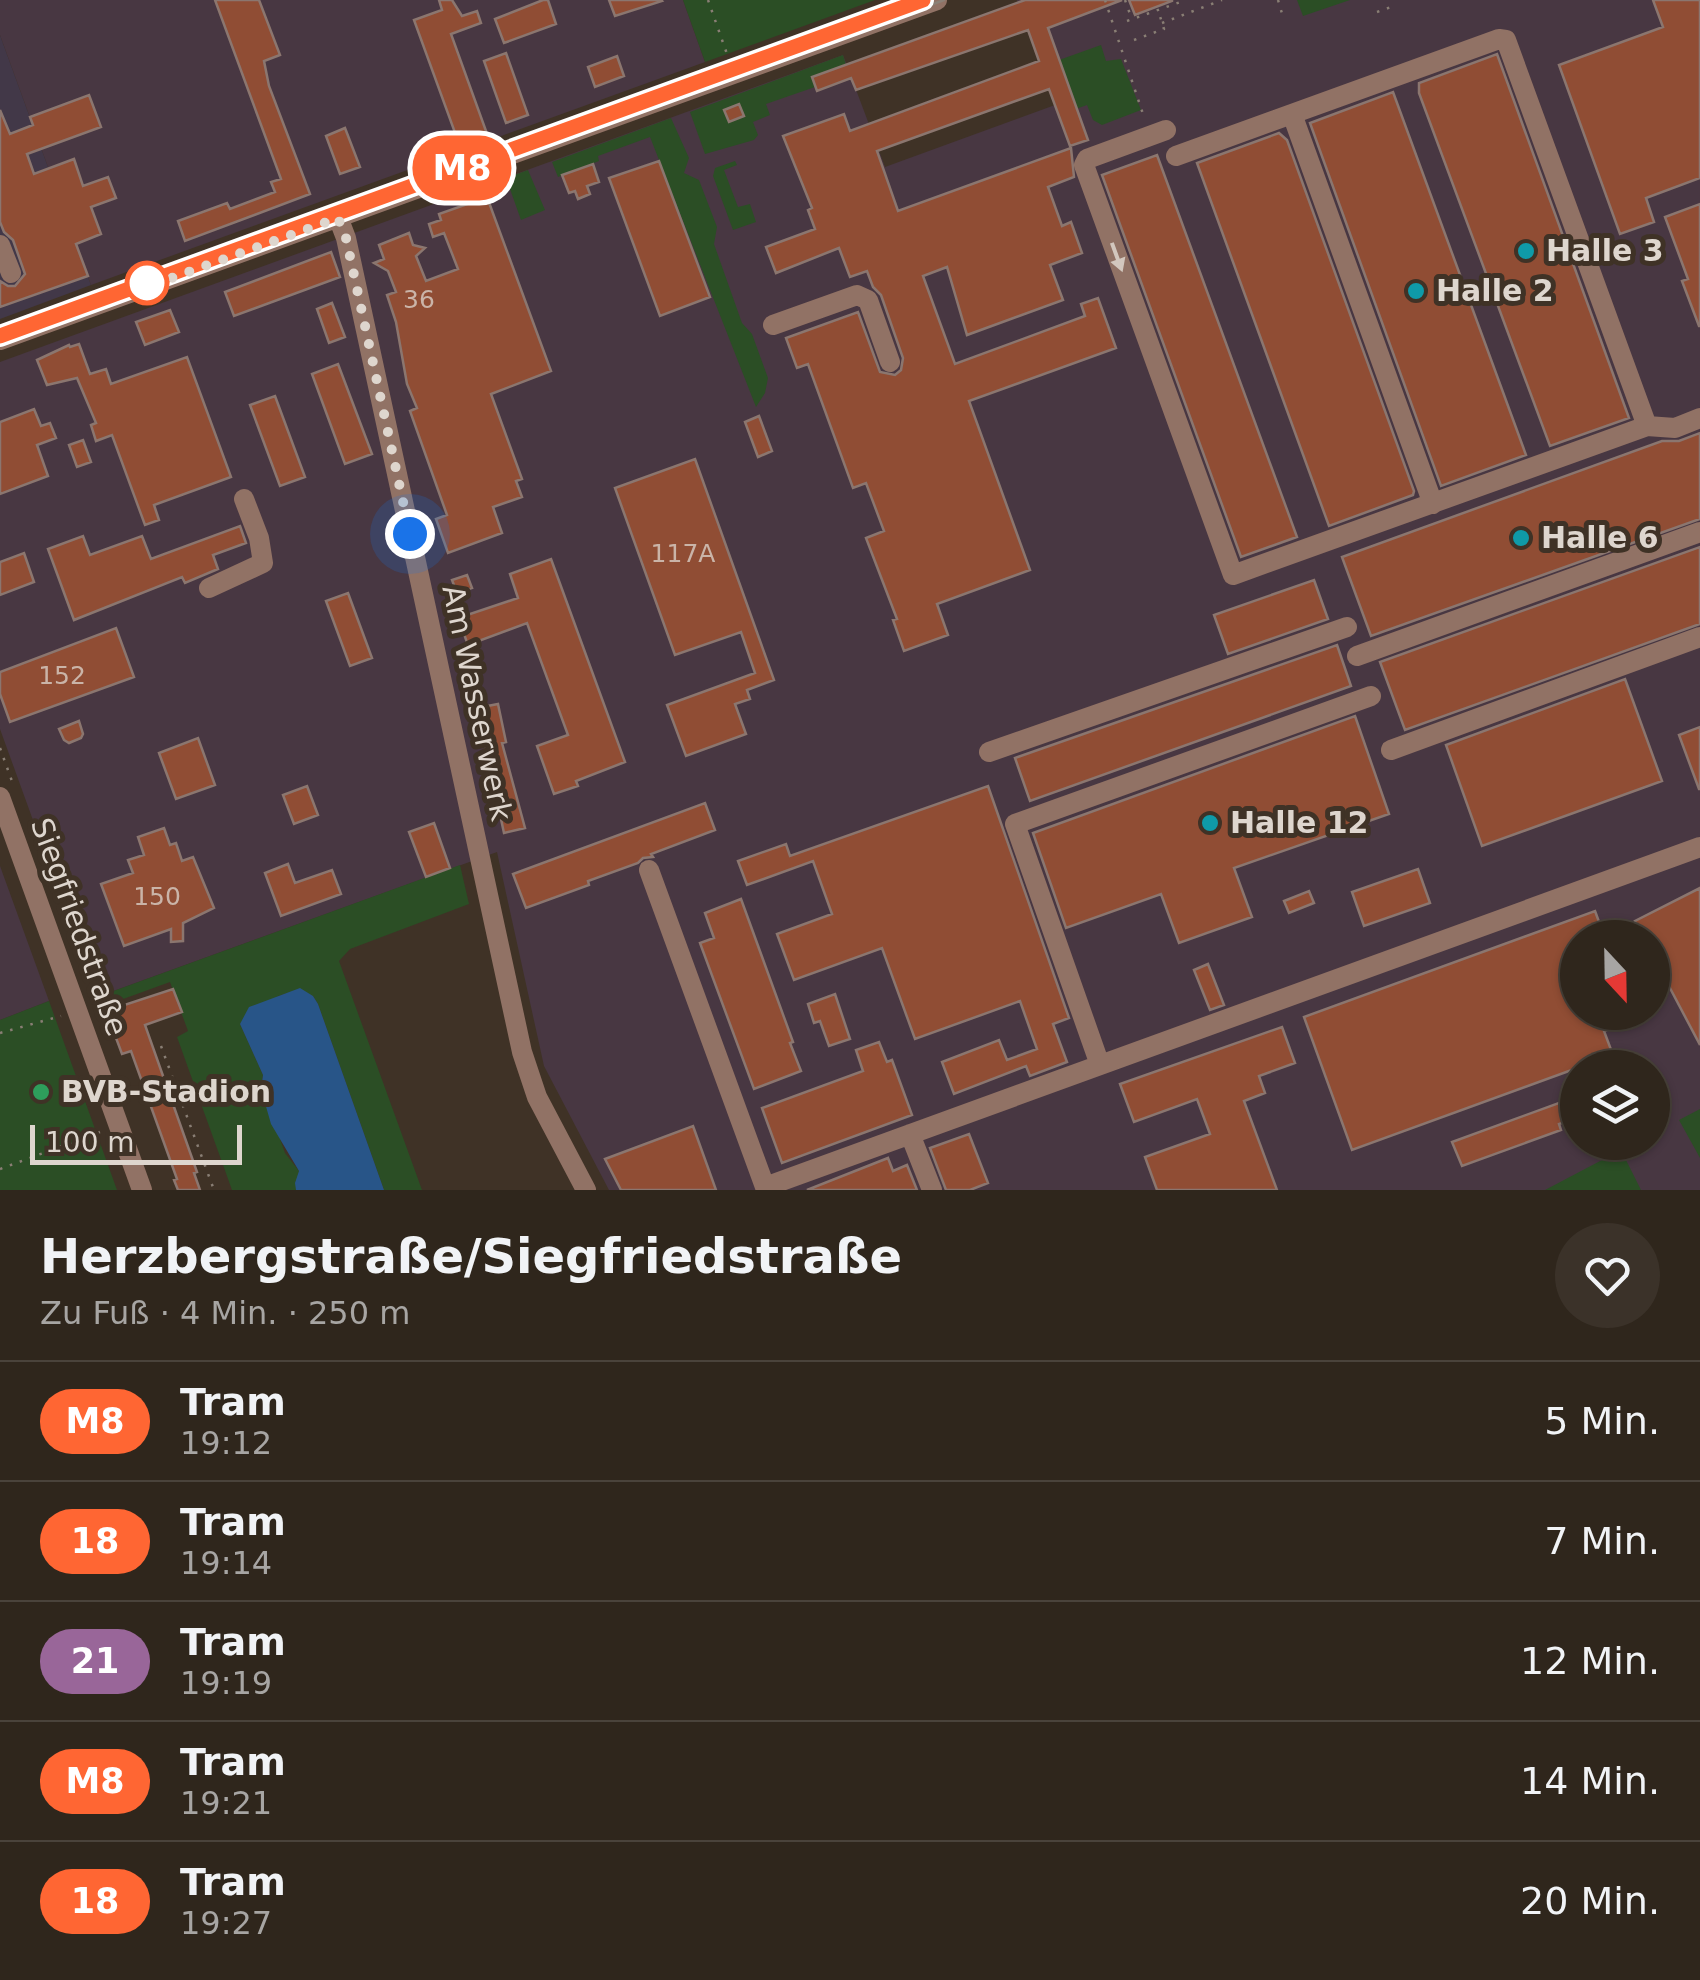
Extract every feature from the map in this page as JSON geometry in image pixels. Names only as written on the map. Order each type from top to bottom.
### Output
[{"type":"street","points":[[0,340],[937,0]]},
{"type":"street","points":[[1176,156],[1499,39],[1506,40],[1647,426]]},
{"type":"street","points":[[1292,114],[1433,504]]},
{"type":"street","points":[[1159,133],[1087,159],[1084,166],[1233,575],[1647,426],[1674,428],[1700,418]]},
{"type":"street","name":"Am Wasserwerk","points":[[338,218],[350,255],[522,1052],[536,1097],[586,1190]]},
{"type":"street","points":[[0,245],[11,273]]},
{"type":"street","points":[[773,325],[863,296],[868,300],[890,362]]},
{"type":"street","points":[[209,588],[263,563],[259,538],[244,498]]},
{"type":"street","points":[[1357,656],[1700,532]]},
{"type":"street","points":[[989,752],[1346,628]]},
{"type":"street","points":[[1391,750],[1700,637]]},
{"type":"street","points":[[1100,1065],[1015,824],[1371,696]]},
{"type":"street","name":"Siegfriedstraße","points":[[0,797],[142,1190]]},
{"type":"street","points":[[649,870],[765,1187],[1700,847]]},
{"type":"street","points":[[910,1134],[932,1190]]},
{"type":"path","points":[[708,0],[727,54]]},
{"type":"path","points":[[1105,0],[1159,133]]},
{"type":"path","points":[[1125,0],[1129,20],[1186,0]]},
{"type":"path","points":[[1162,23],[1222,0]]},
{"type":"path","points":[[1278,0],[1284,17]]},
{"type":"path","points":[[1377,12],[1394,6]]},
{"type":"path","points":[[1134,40],[1164,29],[1158,10]]},
{"type":"path","points":[[0,1033],[58,1017]]},
{"type":"path","points":[[161,1046],[214,1190]]},
{"type":"path","points":[[0,1169],[100,1132]]},
{"type":"shaded area","points":[[0,0],[683,0],[705,62],[91,285],[0,35]]},
{"type":"shaded area","points":[[1017,0],[1700,0],[1700,1190],[609,1190],[544,1066],[497,852],[97,997],[0,729],[0,362],[843,55],[885,167],[1055,105]]},
{"type":"shaded area","points":[[0,35],[91,285],[0,319]]},
{"type":"shaded area","points":[[0,866],[49,1001],[0,1020]]},
{"type":"green space","points":[[683,0],[875,0],[705,62]]},
{"type":"green space","points":[[1297,0],[1350,0],[1303,16]]},
{"type":"green space","points":[[1101,45],[1106,61],[1121,59],[1141,110],[1102,125],[1093,120],[1087,105],[1076,109],[1059,60]]},
{"type":"green space","points":[[843,55],[846,65],[812,77],[815,87],[766,104],[770,115],[753,122],[758,135],[754,140],[705,154],[690,112]]},
{"type":"green space","points":[[671,118],[689,158],[684,173],[699,180],[717,227],[714,244],[742,323],[752,334],[768,378],[756,407],[650,137],[598,156],[599,161],[558,177],[552,162]]},
{"type":"green space","points":[[735,161],[737,165],[724,170],[738,207],[750,204],[756,222],[733,230],[713,176],[715,168]]},
{"type":"green space","points":[[528,170],[545,210],[521,220],[506,178]]},
{"type":"green space","points":[[460,865],[469,904],[350,949],[339,961],[422,1190],[384,1190],[318,1004],[313,996],[292,992],[274,998],[240,1024],[263,1075],[261,1085],[285,1153],[299,1171],[296,1190],[232,1190],[177,1037],[188,1031],[170,982],[101,1007],[97,997]]},
{"type":"green space","name":"BVB-Stadion","points":[[49,1001],[117,1190],[0,1190],[0,1020]]},
{"type":"green space","points":[[1700,1109],[1700,1158],[1679,1120]]},
{"type":"green space","points":[[1602,1160],[1626,1160],[1641,1190],[1545,1190]]},
{"type":"water","points":[[300,988],[318,1004],[384,1190],[296,1190],[299,1171],[271,1124],[261,1089],[263,1075],[240,1024],[249,1007]]},
{"type":"building","points":[[215,0],[259,0],[280,55],[264,61],[269,86],[310,194],[185,241],[178,221],[227,203],[230,209],[275,192],[271,182],[281,179]]},
{"type":"building","points":[[439,0],[452,0],[462,16],[477,11],[481,23],[451,34],[486,131],[458,141],[414,20],[442,10]]},
{"type":"building","points":[[548,0],[556,24],[504,43],[495,19]]},
{"type":"building","points":[[609,0],[661,0],[662,1],[615,16]]},
{"type":"building","points":[[1025,0],[1122,0],[1048,28],[1088,140],[1070,146],[1049,89],[877,151],[898,211],[1071,148],[1074,177],[1048,187],[1062,226],[1071,222],[1082,253],[1050,265],[1063,300],[967,335],[947,267],[923,276],[955,364],[1085,316],[1081,304],[1098,298],[1116,348],[969,401],[1030,570],[937,604],[948,635],[904,651],[893,620],[897,619],[866,538],[884,531],[866,483],[853,488],[808,364],[797,368],[786,338],[858,312],[880,372],[895,375],[901,370],[903,358],[881,295],[867,271],[850,277],[839,248],[776,273],[766,247],[815,229],[808,210],[812,208],[783,136],[844,114],[850,131],[1039,61],[1028,30],[856,90],[851,78],[817,91],[812,77]]},
{"type":"building","points":[[1129,0],[1172,0],[1172,1],[1135,15]]},
{"type":"building","points":[[1653,0],[1700,0],[1700,178],[1646,198],[1654,222],[1620,234],[1559,65],[1663,27]]},
{"type":"building","points":[[506,53],[528,115],[506,123],[484,61]]},
{"type":"building","name":"Halle 3","points":[[1497,54],[1629,418],[1550,446],[1419,93],[1419,83]]},
{"type":"building","points":[[617,56],[624,76],[595,87],[588,67]]},
{"type":"building","name":"Halle 2","points":[[1393,92],[1526,455],[1441,486],[1310,123]]},
{"type":"building","points":[[89,95],[101,127],[27,154],[34,174],[74,159],[83,186],[108,177],[116,198],[91,207],[101,234],[76,244],[88,276],[0,307],[0,281],[15,286],[25,274],[13,240],[0,222],[0,110],[10,134],[33,125],[30,117]]},
{"type":"building","points":[[739,104],[744,116],[729,122],[724,110]]},
{"type":"building","points":[[345,128],[360,167],[340,174],[326,136]]},
{"type":"building","points":[[1279,133],[1287,140],[1414,491],[1413,495],[1329,526],[1197,163]]},
{"type":"building","points":[[1157,155],[1297,537],[1241,557],[1102,175]]},
{"type":"building","points":[[659,161],[710,297],[660,316],[609,178]]},
{"type":"building","points":[[593,164],[599,182],[587,186],[590,194],[578,199],[575,191],[569,193],[562,175]]},
{"type":"building","points":[[487,197],[551,371],[491,394],[522,479],[516,481],[522,497],[493,507],[502,533],[448,553],[436,519],[447,515],[410,411],[417,408],[407,384],[387,295],[396,292],[388,271],[374,263],[384,259],[379,245],[409,233],[413,245],[425,248],[416,256],[426,281],[458,269],[444,233],[433,237],[429,224],[441,220],[439,214]]},
{"type":"building","points":[[1700,204],[1699,326],[1682,281],[1688,279],[1665,217]]},
{"type":"building","points":[[331,252],[340,277],[234,316],[225,292]]},
{"type":"building","points":[[332,303],[345,337],[329,343],[317,309]]},
{"type":"building","points":[[170,310],[179,332],[145,345],[136,322]]},
{"type":"building","points":[[79,344],[90,374],[106,369],[111,384],[187,357],[231,477],[154,505],[159,520],[145,525],[112,435],[96,441],[91,425],[96,423],[77,378],[47,385],[37,360]]},
{"type":"building","points":[[338,364],[372,454],[345,464],[312,374]]},
{"type":"building","points":[[275,396],[305,477],[280,486],[250,405]]},
{"type":"building","points":[[34,409],[41,426],[50,423],[56,438],[37,445],[48,476],[0,494],[0,422]]},
{"type":"building","points":[[759,416],[772,451],[758,457],[745,422]]},
{"type":"building","name":"Halle 6","points":[[1700,433],[1700,519],[1371,636],[1342,557],[1662,441],[1679,441]]},
{"type":"building","points":[[83,440],[91,462],[77,467],[69,445]]},
{"type":"building","points":[[695,459],[774,680],[747,690],[750,699],[735,704],[746,734],[686,756],[667,705],[755,673],[741,632],[675,655],[615,488]]},
{"type":"building","points":[[240,526],[246,543],[213,555],[218,569],[185,583],[182,577],[74,620],[48,549],[83,536],[90,555],[142,536],[151,559]]},
{"type":"building","points":[[1700,547],[1700,624],[1405,730],[1380,662]]},
{"type":"building","points":[[24,553],[34,582],[0,595],[0,562]]},
{"type":"building","points":[[551,559],[625,762],[554,794],[537,746],[568,735],[527,623],[468,645],[458,618],[518,598],[510,574]]},
{"type":"building","points":[[467,575],[472,588],[457,593],[452,580]]},
{"type":"building","points":[[1314,580],[1328,619],[1228,654],[1214,615]]},
{"type":"building","points":[[348,593],[372,658],[350,666],[326,601]]},
{"type":"building","points":[[116,628],[134,677],[10,722],[0,694],[0,672]]},
{"type":"building","points":[[1337,645],[1351,686],[1030,801],[1015,758]]},
{"type":"building","points":[[1625,679],[1662,781],[1482,846],[1446,745]]},
{"type":"building","points":[[498,704],[506,742],[502,743],[525,828],[504,833],[477,708]]},
{"type":"building","name":"Halle 12","points":[[1355,716],[1389,814],[1234,868],[1252,917],[1179,943],[1161,894],[1066,928],[1033,833]]},
{"type":"building","points":[[79,721],[81,738],[69,743],[64,740],[59,729]]},
{"type":"building","points":[[1700,727],[1700,789],[1699,789],[1679,735]]},
{"type":"building","points":[[198,738],[215,785],[176,799],[159,753]]},
{"type":"building","points":[[307,786],[318,815],[294,824],[283,795]]},
{"type":"building","points":[[988,786],[1069,1018],[1053,1024],[1067,1062],[1030,1076],[1026,1066],[954,1094],[942,1062],[999,1040],[1007,1060],[1037,1049],[1020,1001],[915,1039],[882,948],[794,980],[777,934],[832,914],[813,861],[747,885],[738,861],[786,844],[790,856]]},
{"type":"building","points":[[705,803],[715,830],[526,908],[513,874]]},
{"type":"building","points":[[434,823],[450,868],[426,877],[409,832]]},
{"type":"building","points":[[164,828],[170,845],[176,843],[182,861],[193,857],[214,908],[183,923],[183,941],[171,942],[171,929],[124,946],[101,884],[133,873],[128,860],[144,855],[138,837]]},
{"type":"building","points":[[288,864],[295,883],[332,870],[341,894],[281,916],[265,873]]},
{"type":"building","points":[[1418,869],[1430,903],[1364,926],[1352,892]]},
{"type":"building","points":[[1700,888],[1700,1045],[1670,988],[1670,920],[1637,920]]},
{"type":"building","points":[[1309,891],[1314,903],[1289,913],[1284,901]]},
{"type":"building","points":[[741,899],[801,1071],[754,1089],[700,943],[714,938],[705,913]]},
{"type":"building","points":[[1595,911],[1598,920],[1570,920]]},
{"type":"building","points":[[1560,924],[1560,1030],[1607,1030],[1611,1050],[1560,1050],[1560,1074],[1352,1150],[1304,1017]]},
{"type":"building","points":[[1208,964],[1224,1005],[1210,1010],[1194,970]]},
{"type":"building","points":[[173,989],[182,1012],[145,1025],[200,1190],[178,1190],[131,1051],[122,1054],[106,1011]]},
{"type":"building","points":[[835,994],[850,1039],[829,1046],[820,1021],[814,1023],[808,1004]]},
{"type":"building","points":[[1282,1027],[1295,1063],[1259,1076],[1265,1093],[1244,1101],[1277,1190],[1157,1190],[1145,1157],[1210,1134],[1197,1099],[1134,1122],[1120,1084]]},
{"type":"building","points":[[879,1042],[887,1062],[892,1060],[912,1115],[782,1163],[762,1108],[863,1071],[856,1050]]},
{"type":"building","points":[[1560,1103],[1560,1130],[1462,1166],[1452,1142]]},
{"type":"building","points":[[693,1126],[716,1190],[621,1190],[605,1159]]},
{"type":"building","points":[[969,1134],[988,1183],[970,1190],[946,1190],[930,1148]]},
{"type":"building","points":[[888,1158],[893,1171],[907,1165],[917,1190],[807,1190]]},
{"type":"tram line","name":"M8","points":[[0,336],[923,0]]},
{"type":"tram line","points":[[0,344],[944,0]]},
{"type":"place","name":"Halle 3","points":[[1526,251]]},
{"type":"place","name":"Halle 2","points":[[1416,291]]},
{"type":"place","name":"Halle 6","points":[[1521,538]]},
{"type":"place","name":"Halle 12","points":[[1210,823]]},
{"type":"place","name":"BVB-Stadion","points":[[41,1092]]},
{"type":"route","points":[[147,283],[144,288],[338,218],[346,238],[410,534]]}]
